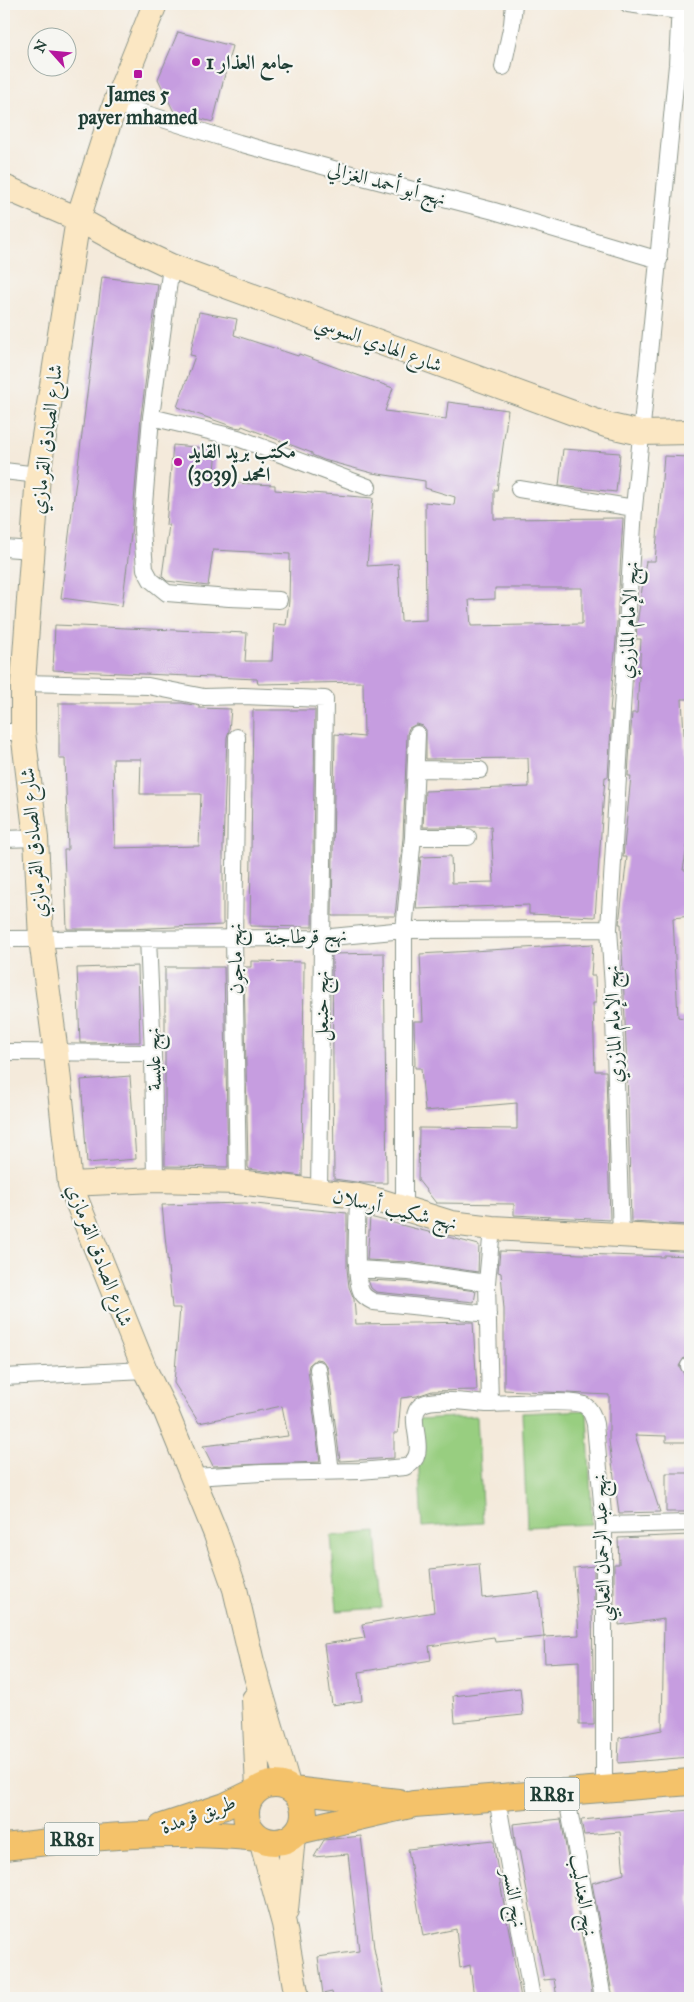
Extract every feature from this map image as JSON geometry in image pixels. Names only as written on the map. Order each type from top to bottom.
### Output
[{"type":"main road","name":"شارع الصادق القرمازي","points":[[155,4],[115,104],[78,219],[38,475],[23,683],[14,732],[36,838],[41,939],[56,1052],[70,1184],[145,1370],[166,1412],[215,1532],[235,1589],[252,1662],[291,1789]]},
{"type":"main road","name":"شارع الهادي السوسي","points":[[4,187],[78,219],[118,241],[171,266],[606,425],[641,433],[690,432]]},
{"type":"main road","name":"نهج شكيب أرسلان","points":[[70,1184],[155,1180],[238,1182],[358,1196],[451,1223],[492,1228],[621,1237],[690,1239]]},
{"type":"main road","name":"شارع الصادق القرمازي","points":[[252,1662],[256,1791]]},
{"type":"main road","name":"RR81","points":[[260,1839],[275,1843],[284,1841],[295,1834],[414,1804],[690,1782]]},
{"type":"main road","name":"RR81","points":[[256,1791],[269,1784],[278,1784],[291,1789],[414,1804]]},
{"type":"main road","points":[[284,1924],[295,1834],[302,1823],[303,1805],[291,1789]]},
{"type":"main road","points":[[256,1791],[249,1799],[245,1816],[247,1824],[260,1839],[284,1924],[297,1998]]},
{"type":"main road","name":"طريق قرمدة","points":[[140,1834],[226,1806],[256,1791]]},
{"type":"main road","name":"طريق قرمدة","points":[[4,1847],[140,1834],[230,1835],[260,1839]]},
{"type":"street","points":[[503,67],[514,4]]},
{"type":"street","points":[[628,4],[680,7]]},
{"type":"street","name":"نهج الإمام المازري","points":[[621,1237],[613,987],[609,928],[634,508],[658,260],[684,65],[680,7]]},
{"type":"street","name":"نهج أبو أحمد الغزالي","points":[[115,104],[238,143],[494,211],[658,260]]},
{"type":"street","points":[[171,266],[151,417],[142,530],[145,569],[151,580],[167,593],[279,600]]},
{"type":"street","points":[[151,417],[238,438],[368,487]]},
{"type":"street","points":[[4,471],[38,475]]},
{"type":"street","points":[[519,489],[634,508]]},
{"type":"street","points":[[4,548],[33,550]]},
{"type":"street","name":"نهج حنبعل","points":[[23,683],[148,686],[204,697],[243,696],[325,699],[319,1192]]},
{"type":"street","points":[[404,1208],[404,930],[413,837],[417,734]]},
{"type":"street","name":"نهج ماجون","points":[[237,737],[234,938],[238,1182]]},
{"type":"street","points":[[416,769],[480,770]]},
{"type":"street","points":[[413,837],[468,837]]},
{"type":"street","points":[[4,839],[36,838]]},
{"type":"street","name":"نهج قرطاجنة","points":[[4,939],[321,938],[404,930],[609,928]]},
{"type":"street","name":"نهج عليسة","points":[[148,938],[153,1053],[155,1180]]},
{"type":"street","points":[[4,1052],[153,1053]]},
{"type":"street","points":[[358,1196],[357,1269],[362,1294],[374,1302],[488,1314]]},
{"type":"street","points":[[490,1404],[487,1283],[492,1228]]},
{"type":"street","points":[[357,1269],[409,1272],[487,1283]]},
{"type":"street","points":[[193,1477],[331,1472],[318,1369]]},
{"type":"street","points":[[4,1377],[145,1370]]},
{"type":"street","name":"نهج عبد الرحمان الثعالبي","points":[[331,1472],[396,1468],[411,1464],[417,1456],[416,1413],[420,1406],[432,1401],[490,1404],[570,1403],[583,1404],[591,1412],[595,1424],[604,1525],[604,1789]]},
{"type":"street","points":[[604,1525],[690,1523]]},
{"type":"street","name":"نهج العندليب","points":[[566,1792],[603,1998]]},
{"type":"street","name":"نهج النسر","points":[[498,1798],[532,1998]]},
{"type":"green space","points":[[587,1410],[592,1524],[527,1527],[522,1413]]},
{"type":"green space","points":[[477,1416],[483,1523],[422,1527],[416,1419]]},
{"type":"green space","points":[[376,1532],[382,1608],[337,1611],[331,1536]]},
{"type":"building","name":"جامع العذار 1","points":[[178,32],[232,46],[213,122],[174,112],[158,79]]},
{"type":"building","points":[[102,277],[158,284],[141,416],[132,526],[122,606],[61,598]]},
{"type":"building","points":[[199,312],[237,319],[234,335],[298,356],[299,354],[393,388],[385,411],[446,419],[448,402],[508,410],[497,490],[494,490],[494,519],[623,518],[610,711],[612,711],[608,777],[605,777],[595,917],[529,914],[529,905],[416,909],[421,857],[451,856],[452,883],[494,882],[491,827],[423,827],[425,791],[529,787],[528,758],[426,759],[426,730],[423,726],[417,724],[409,728],[407,734],[403,838],[395,916],[332,916],[335,734],[364,737],[363,682],[258,684],[257,679],[53,670],[55,625],[247,633],[245,661],[272,661],[274,624],[286,625],[289,601],[290,554],[213,550],[208,586],[167,581],[162,576],[169,525],[166,525],[173,445],[217,449],[214,482],[275,485],[275,490],[373,498],[367,566],[398,564],[401,621],[426,620],[425,502],[454,505],[455,497],[425,488],[425,481],[372,473],[324,460],[312,455],[312,453],[242,426],[241,428],[234,427],[177,407],[195,356],[190,355]],"holes":[[[495,588],[582,588],[582,624],[471,626],[469,600],[495,599]]]},
{"type":"building","points":[[563,449],[620,453],[616,492],[559,486]]},
{"type":"building","points":[[664,456],[690,457],[690,699],[682,699],[687,788],[690,788],[690,830],[683,870],[690,870],[690,916],[673,918],[678,1017],[690,1019],[690,1056],[686,1078],[690,1077],[690,1225],[631,1222],[627,1070],[621,924],[619,924],[627,857],[623,857],[631,776],[628,776],[632,713],[637,713],[641,639],[636,639],[637,624],[646,561],[655,561]]},
{"type":"building","points":[[59,703],[182,703],[199,706],[199,708],[231,709],[227,737],[223,847],[223,925],[128,929],[67,929],[64,850],[68,850],[65,759],[59,759]],"holes":[[[113,759],[141,759],[140,794],[201,794],[199,846],[115,848]]]},
{"type":"building","points":[[253,710],[315,710],[312,927],[250,926]]},
{"type":"building","points":[[593,944],[591,976],[595,976],[596,1003],[593,1003],[595,1071],[606,1071],[610,1220],[514,1215],[514,1204],[436,1203],[418,1180],[419,1128],[517,1129],[517,1103],[425,1111],[421,1068],[415,1068],[414,1021],[423,1021],[420,954]]},
{"type":"building","points":[[384,953],[387,1183],[363,1183],[334,1179],[332,954]]},
{"type":"building","points":[[251,961],[304,962],[302,1176],[249,1169],[248,1167],[244,967],[251,967]]},
{"type":"building","points":[[138,966],[140,1042],[80,1043],[77,968]]},
{"type":"building","points":[[165,967],[224,967],[228,1167],[165,1166]]},
{"type":"building","points":[[130,1076],[136,1159],[87,1163],[81,1080]]},
{"type":"building","points":[[245,1203],[347,1213],[347,1269],[349,1287],[354,1299],[356,1324],[473,1322],[477,1390],[432,1391],[417,1396],[401,1398],[398,1433],[394,1433],[394,1458],[340,1461],[328,1368],[322,1360],[316,1359],[309,1365],[308,1370],[320,1462],[213,1466],[203,1446],[288,1436],[282,1406],[199,1423],[174,1383],[180,1308],[172,1308],[162,1205]]},
{"type":"building","points":[[370,1217],[479,1245],[478,1272],[410,1262],[367,1260]]},
{"type":"building","points":[[500,1251],[664,1257],[664,1255],[690,1256],[690,1356],[684,1358],[679,1366],[684,1374],[690,1376],[690,1442],[666,1442],[666,1436],[635,1435],[660,1512],[619,1513],[609,1441],[609,1395],[504,1390],[504,1309],[501,1273],[498,1272]]},
{"type":"building","points":[[368,1280],[408,1282],[476,1291],[474,1302],[376,1292],[371,1288]]},
{"type":"building","points":[[666,1473],[690,1473],[688,1512],[666,1512]]},
{"type":"building","points":[[690,1535],[690,1757],[618,1763],[619,1738],[662,1730],[664,1619],[619,1625],[619,1608],[614,1608],[614,1564],[619,1564],[618,1538]]},
{"type":"building","points":[[479,1564],[482,1598],[539,1592],[544,1637],[495,1642],[494,1637],[429,1646],[431,1660],[359,1672],[362,1701],[332,1705],[324,1644],[365,1638],[362,1624],[434,1612],[430,1569]]},
{"type":"building","points":[[594,1566],[594,1610],[592,1610],[594,1725],[579,1725],[579,1661],[545,1663],[544,1637],[579,1635],[574,1568]]},
{"type":"building","points":[[520,1688],[523,1715],[455,1722],[453,1696]]},
{"type":"building","points":[[690,1810],[690,1997],[613,1998],[592,1883],[624,1874],[620,1832],[584,1835],[581,1820]]},
{"type":"building","points":[[561,1819],[593,1998],[557,1998],[554,1979],[544,1980],[519,1850],[516,1850],[513,1824]]},
{"type":"building","points":[[361,1836],[374,1948],[384,1998],[333,1998],[332,1992],[323,1994],[318,1957],[359,1951],[348,1854],[314,1857],[324,1840]]},
{"type":"building","points":[[494,1840],[521,1998],[474,1998],[470,1965],[460,1968],[456,1929],[423,1936],[408,1849]]},
{"type":"place","name":"جامع العذار 1","points":[[196,62]]},
{"type":"place","name":"James 5 payer mhamed","points":[[138,74]]},
{"type":"place","name":"مكتب بريد القايد امحمد (3039)","points":[[178,462]]}]
